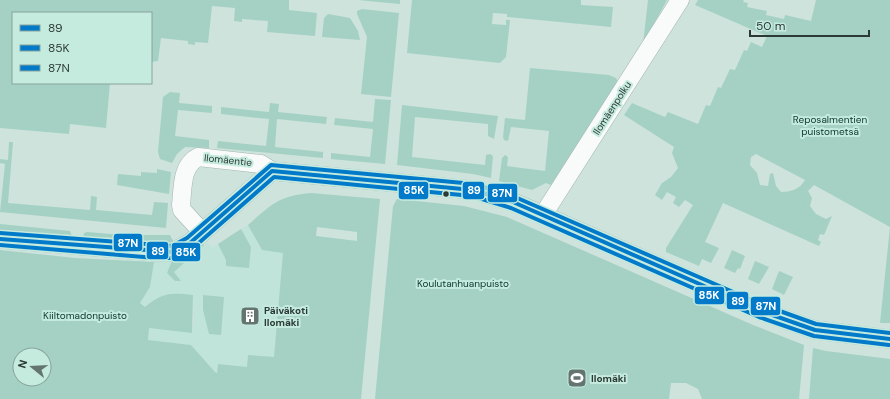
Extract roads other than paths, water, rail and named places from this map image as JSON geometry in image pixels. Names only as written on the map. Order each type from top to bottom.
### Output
[{"type":"street","name":"Ilomäenpolku","points":[[543,215],[680,0]]},
{"type":"street","name":"Ilomäentie","points":[[202,232],[182,210],[181,205],[186,169],[190,161],[198,157],[261,164],[272,171],[473,190],[513,202],[792,324],[815,330],[890,339]]},
{"type":"street","points":[[0,239],[163,252],[181,249],[272,171]]},
{"type":"place","name":"Päiväkoti Ilomäki","points":[[250,316]]},
{"type":"place","name":"Ilomäki","points":[[577,378]]},
{"type":"park label","name":"Reposalmentien puistometsä","points":[[830,124]]},
{"type":"park label","name":"Koulutanhuanpuisto","points":[[463,283]]},
{"type":"park label","name":"Kiiltomadonpuisto","points":[[85,315]]}]
